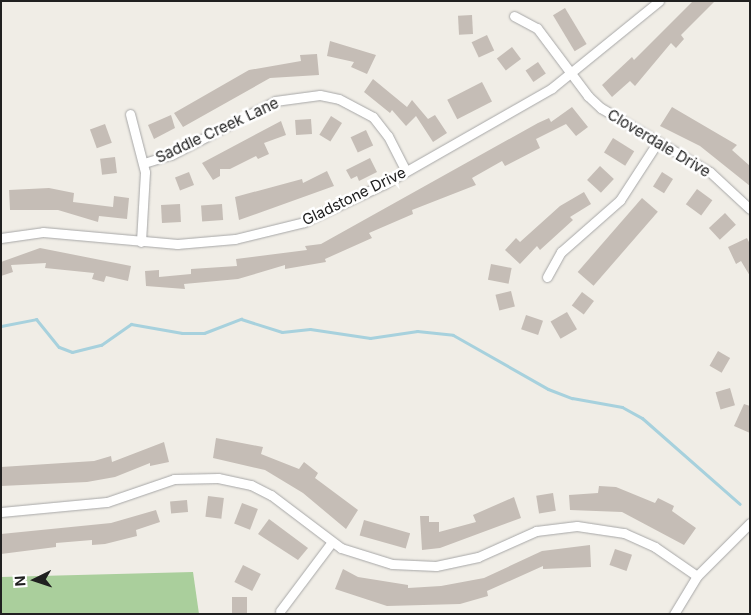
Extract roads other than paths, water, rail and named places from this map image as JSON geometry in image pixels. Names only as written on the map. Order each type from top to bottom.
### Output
[{"type":"street","name":"Gladstone Drive","points":[[1,238],[44,232],[176,244],[270,233],[333,209],[406,170],[571,74],[659,1]]},
{"type":"street","name":"Cloverdale Drive","points":[[514,16],[537,28],[571,74],[601,108],[656,143],[710,172],[750,209]]},
{"type":"street","name":"Saddle Creek Lane","points":[[144,163],[171,155],[275,101],[320,95],[339,99],[373,117],[388,136],[406,170]]},
{"type":"street","points":[[130,114],[144,163],[141,242]]},
{"type":"street","points":[[547,277],[561,252],[620,200],[656,143]]},
{"type":"street","points":[[1,512],[107,502],[174,479],[218,478],[251,485],[271,495],[331,543],[392,564],[436,566],[478,557],[536,532],[599,528],[624,533],[655,547],[697,576]]},
{"type":"street","points":[[674,614],[697,576],[750,523]]},
{"type":"street","points":[[280,611],[331,543]]},
{"type":"waterway","points":[[1,326],[36,319],[59,347],[72,352],[101,345],[131,324],[182,333],[204,333],[241,319],[282,332],[310,329],[370,338],[417,331],[453,335],[548,389],[572,398],[622,407],[642,418],[740,504]]}]
